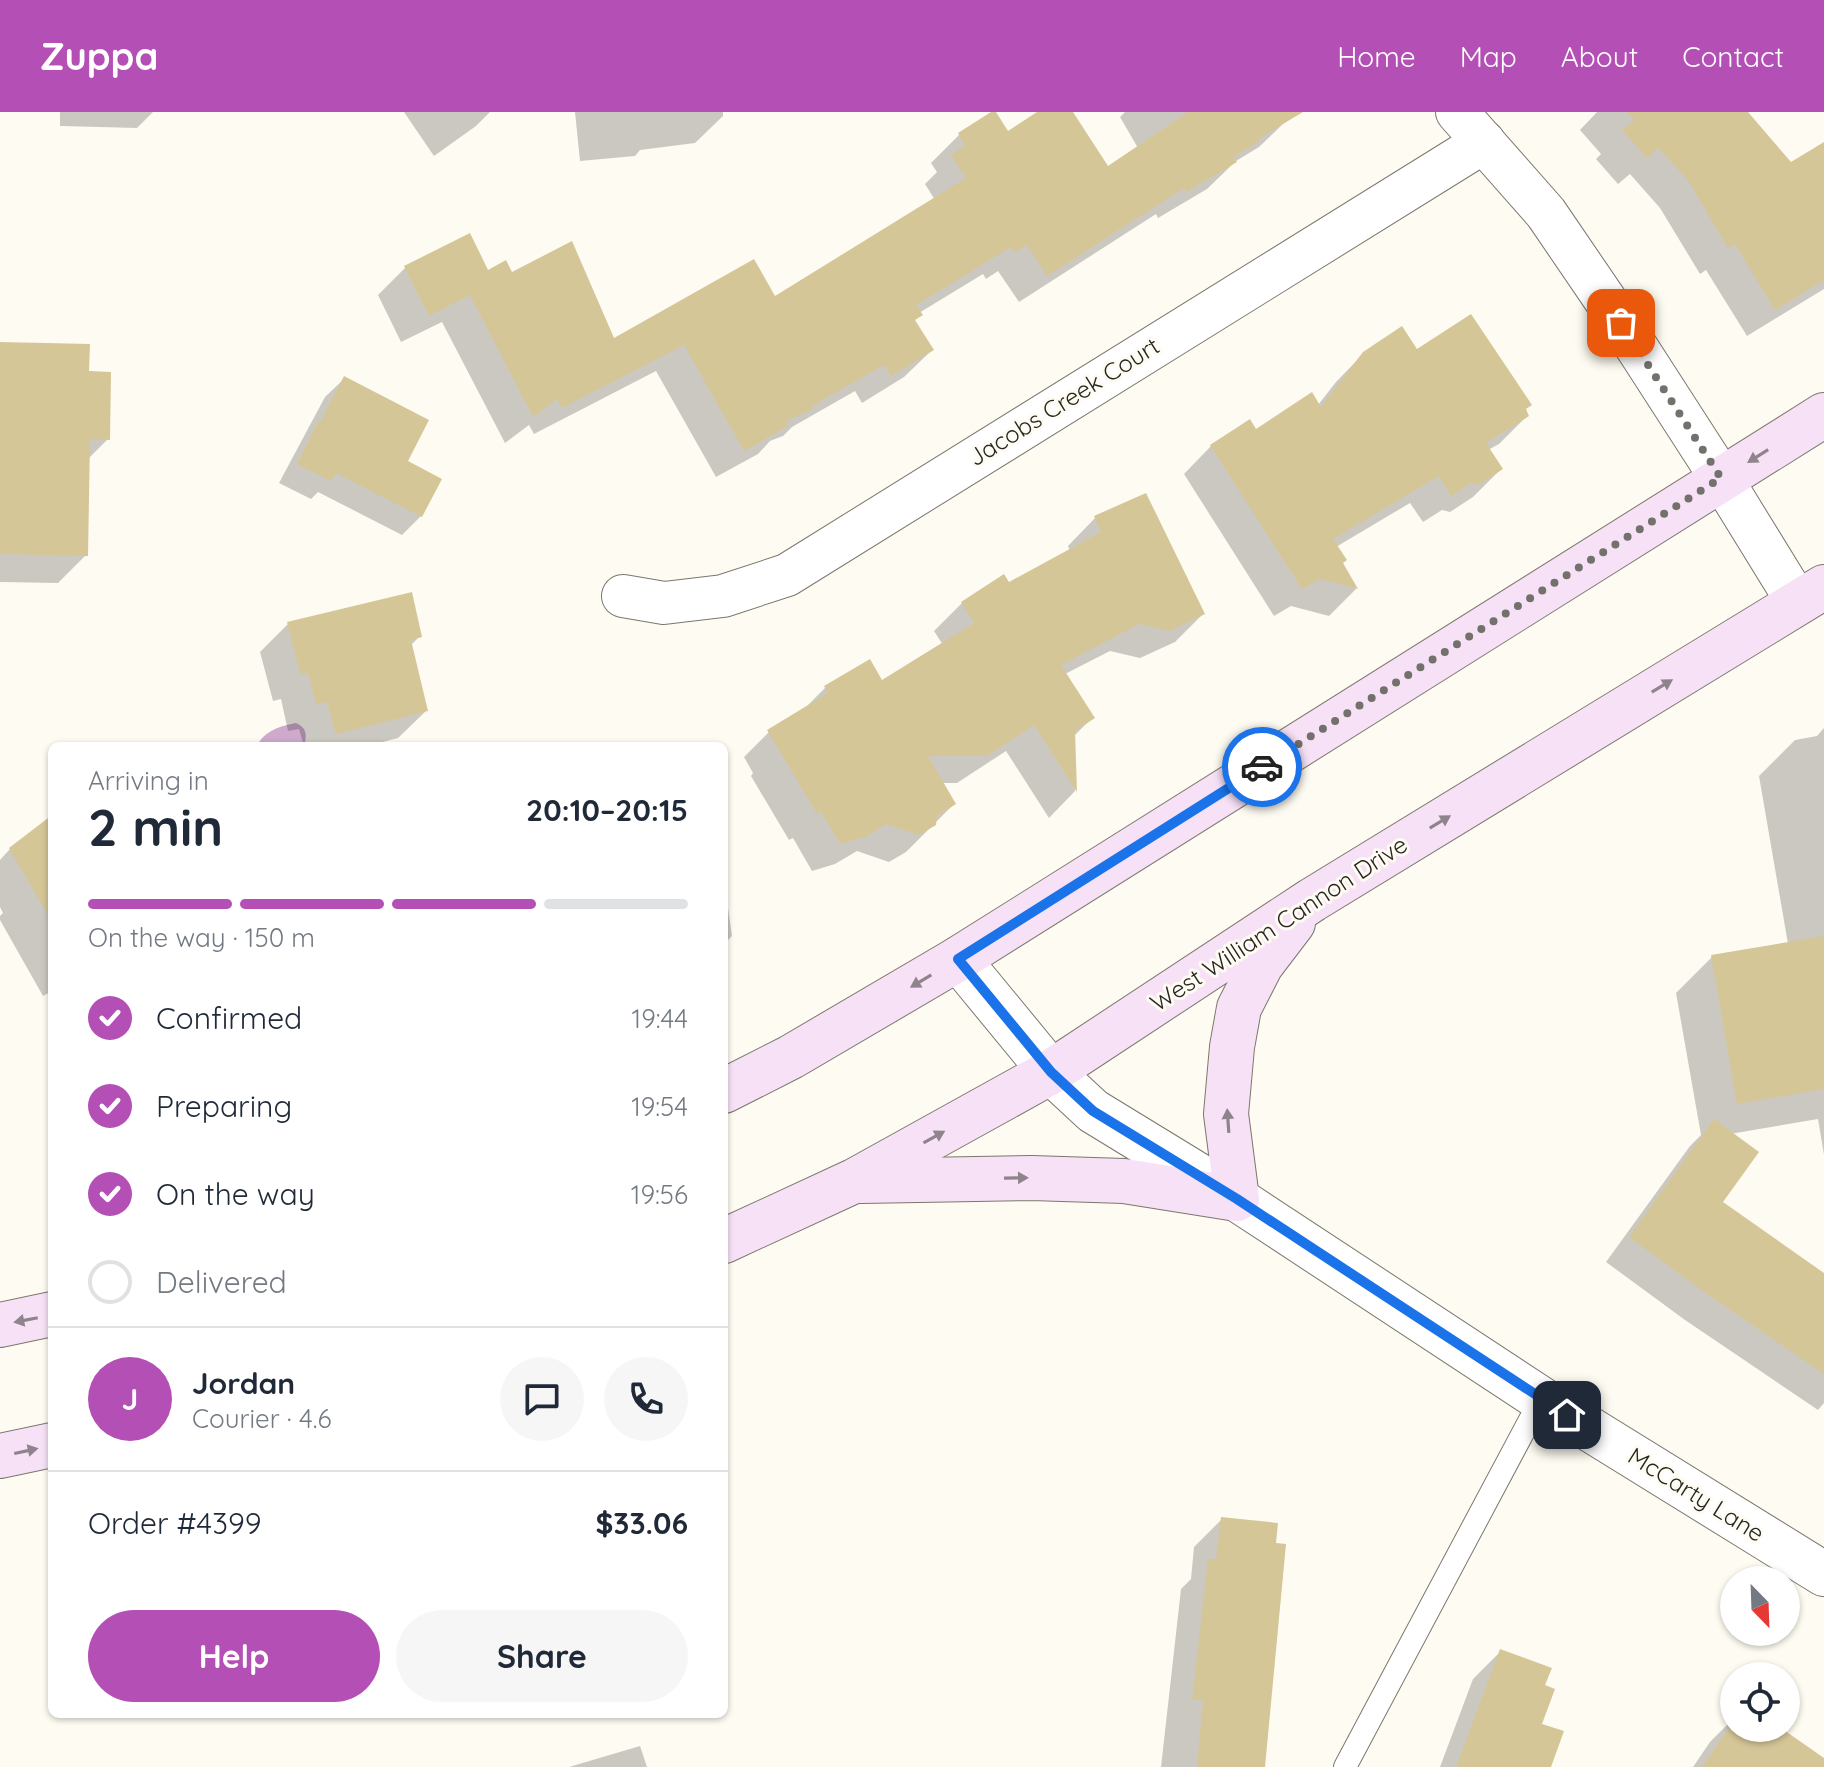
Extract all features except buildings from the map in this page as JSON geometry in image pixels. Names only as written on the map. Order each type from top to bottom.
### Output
[{"type":"main road","points":[[728,1089],[791,1057],[958,959],[1824,415]]},
{"type":"main road","name":"West William Cannon Drive","points":[[728,1239],[854,1181],[1051,1072],[1312,900],[1811,595]]},
{"type":"main road","points":[[854,1181],[1032,1178],[1124,1181],[1237,1199],[1226,1114],[1239,1008],[1261,965],[1312,900]]},
{"type":"main road","points":[[0,1325],[48,1315]]},
{"type":"main road","points":[[0,1456],[48,1446]]},
{"type":"street","points":[[1471,127],[1546,213],[1721,478],[1811,595]]},
{"type":"street","name":"Jacobs Creek Court","points":[[623,596],[664,603],[723,596],[787,575],[1471,127]]},
{"type":"street","name":"McCarty Lane","points":[[958,959],[1051,1072],[1093,1111],[1237,1199],[1541,1399],[1824,1574]]},
{"type":"lane","points":[[1345,1767],[1541,1399]]},
{"type":"shaded area","points":[[296,723],[305,732],[305,742],[259,742],[281,727]]},
{"type":"way so far","points":[[1262,767],[1721,478],[1621,323]]},
{"type":"route","points":[[1262,767],[958,959],[1051,1072],[1093,1111],[1237,1199],[1567,1415]]}]
